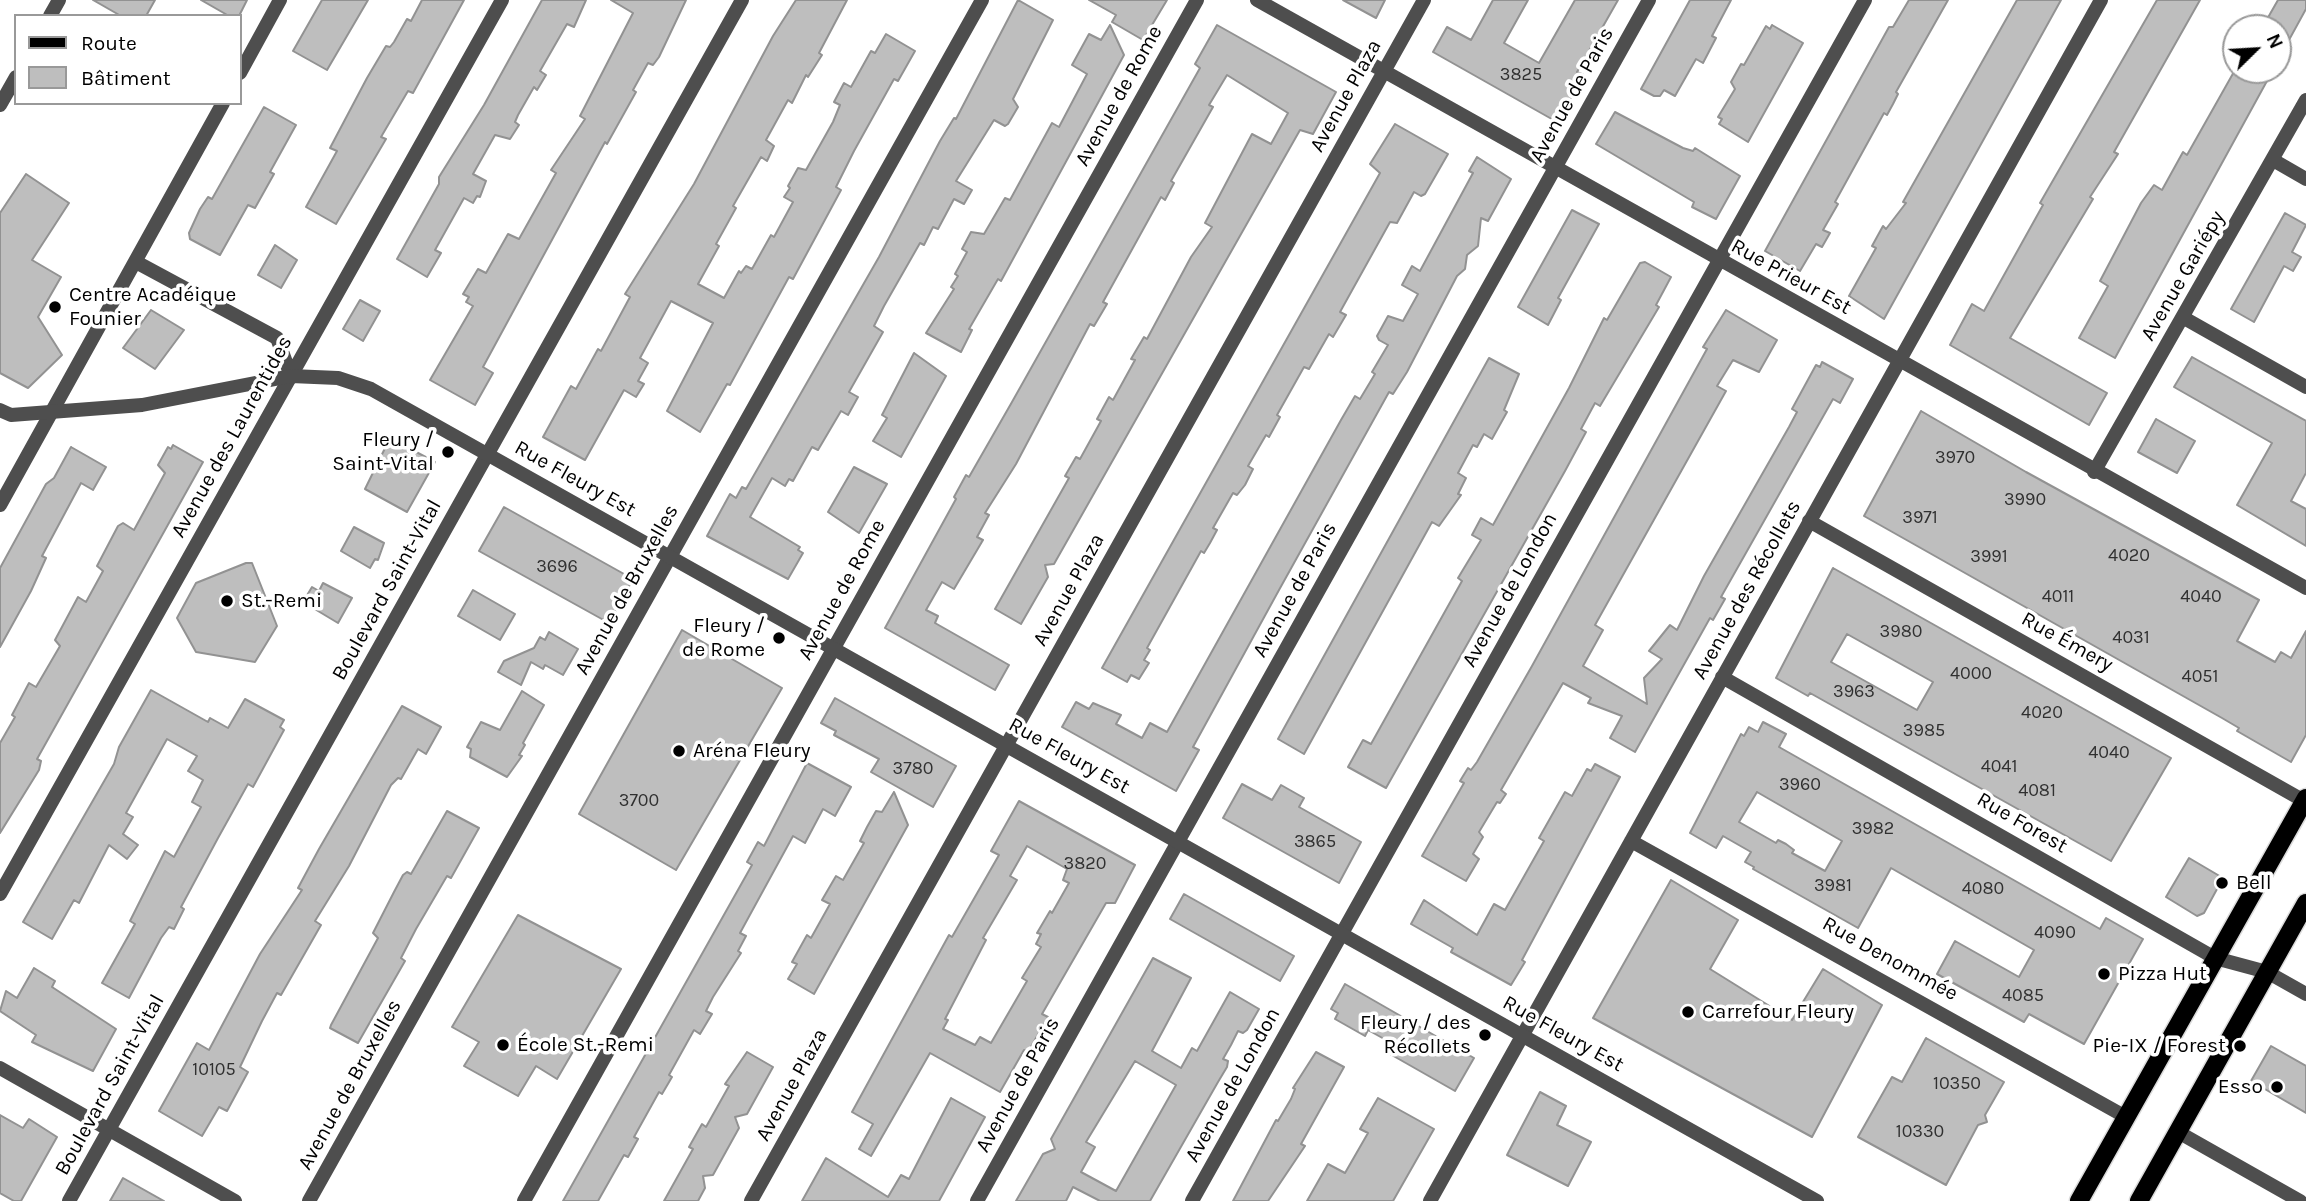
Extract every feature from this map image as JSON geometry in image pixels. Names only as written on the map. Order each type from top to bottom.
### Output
[{"type":"main road","points":[[2079,1201],[2305,799]]},
{"type":"main road","points":[[2139,1201],[2306,903]]},
{"type":"street","points":[[242,69],[281,0]]},
{"type":"street","name":"Avenue des Laurentides","points":[[0,894],[502,0]]},
{"type":"street","name":"Boulevard Saint-Vital","points":[[69,1201],[741,0]]},
{"type":"street","name":"Avenue de Bruxelles","points":[[309,1201],[982,0]]},
{"type":"street","name":"Avenue de Rome","points":[[524,1201],[1197,0]]},
{"type":"street","name":"Rue Prieur Est","points":[[1257,0],[2306,588]]},
{"type":"street","name":"Avenue Plaza","points":[[751,1201],[1424,0]]},
{"type":"street","name":"Avenue de Paris","points":[[977,1201],[1649,0]]},
{"type":"street","name":"Avenue de London","points":[[1192,1201],[1866,0]]},
{"type":"street","name":"Avenue des Récollets","points":[[1430,1201],[2101,0]]},
{"type":"street","points":[[0,105],[14,80]]},
{"type":"street","name":"Avenue Gariépy","points":[[2094,471],[2184,318],[2306,100]]},
{"type":"street","points":[[0,505],[222,105]]},
{"type":"street","points":[[2273,160],[2306,178]]},
{"type":"street","points":[[136,262],[277,338],[291,376]]},
{"type":"street","points":[[2184,318],[2306,387]]},
{"type":"street","name":"Rue Fleury Est","points":[[0,410],[12,415],[180,399],[291,376],[338,378],[371,389],[1817,1201]]},
{"type":"street","name":"Rue Émery","points":[[1809,521],[2305,799]]},
{"type":"street","name":"Rue Forest","points":[[1723,677],[2215,958],[2267,972],[2306,994]]},
{"type":"street","name":"Rue Denommée","points":[[1631,841],[2126,1117]]},
{"type":"street","points":[[0,1068],[235,1201]]},
{"type":"street","points":[[2178,1132],[2300,1201]]},
{"type":"building","points":[[93,0],[155,0],[147,14],[118,14]]},
{"type":"building","points":[[201,0],[247,0],[240,14],[226,14]]},
{"type":"building","points":[[322,0],[368,0],[327,70],[293,51]]},
{"type":"building","points":[[422,0],[464,0],[413,93],[408,91],[381,137],[386,139],[336,224],[306,207],[337,151],[330,148],[367,78],[386,46],[390,47],[394,42],[407,19],[411,21]]},
{"type":"building","points":[[542,0],[586,0],[574,27],[567,24],[540,71],[546,75],[537,90],[534,87],[518,115],[515,122],[519,125],[510,139],[495,135],[473,174],[486,181],[480,197],[477,196],[473,203],[464,198],[435,250],[441,253],[427,277],[397,259],[439,184],[439,177],[484,105]]},
{"type":"building","points":[[611,0],[686,0],[659,57],[653,65],[648,63],[633,90],[636,92],[607,144],[605,142],[483,367],[493,373],[475,405],[430,380],[473,306],[466,302],[469,297],[463,294],[478,269],[486,273],[508,234],[519,239],[556,173],[551,170],[585,119],[580,116],[633,13]]},
{"type":"building","points":[[796,0],[847,0],[819,53],[822,55],[808,77],[806,75],[792,103],[788,100],[766,140],[774,146],[767,161],[761,157],[733,206],[736,208],[716,244],[719,246],[698,284],[724,298],[739,271],[741,273],[746,266],[752,269],[771,235],[774,237],[793,202],[784,197],[790,188],[788,186],[798,168],[806,170],[833,122],[840,105],[834,102],[844,83],[851,87],[871,51],[875,53],[886,34],[915,51],[898,81],[894,79],[854,151],[836,187],[841,190],[793,279],[789,277],[730,385],[727,384],[700,432],[667,411],[713,323],[671,301],[640,358],[648,363],[638,381],[644,384],[636,397],[624,390],[585,460],[543,437],[571,386],[576,389],[598,349],[601,351],[630,297],[625,294],[694,184],[773,36]]},
{"type":"building","points":[[1018,0],[1053,20],[1013,99],[1018,107],[1005,126],[994,120],[956,181],[972,190],[964,204],[954,199],[938,229],[933,227],[924,245],[920,243],[884,306],[874,326],[883,332],[849,392],[858,397],[848,415],[841,411],[818,450],[812,447],[793,481],[789,479],[785,486],[772,478],[750,517],[800,547],[798,550],[803,553],[788,579],[707,536],[730,494],[736,498],[742,487],[746,489],[879,257],[940,141],[954,118],[956,119]]},
{"type":"building","points":[[1089,0],[1167,0],[1143,40],[1112,22],[1116,15]]},
{"type":"building","points":[[1343,0],[1385,0],[1376,18]]},
{"type":"building","points":[[1493,0],[1528,0],[1504,43],[1539,63],[1575,0],[1618,0],[1577,72],[1584,75],[1557,122],[1433,52],[1447,27],[1471,40]]},
{"type":"building","points":[[1690,0],[1731,0],[1712,36],[1716,38],[1703,63],[1696,59],[1675,96],[1664,90],[1660,96],[1654,96],[1641,89]]},
{"type":"building","points":[[1909,0],[1948,0],[1896,92],[1898,94],[1887,115],[1884,113],[1835,202],[1838,204],[1823,230],[1830,233],[1822,247],[1816,244],[1800,271],[1765,251],[1889,27],[1893,27]]},
{"type":"building","points":[[2017,0],[2061,0],[1884,319],[1849,296],[1876,248],[1872,246],[1883,226],[1886,229],[1906,203],[1903,202]]},
{"type":"building","points":[[2157,0],[2200,0],[2114,152],[2118,154],[2090,197],[2093,199],[2010,338],[2107,393],[2089,425],[1950,345],[1972,304],[1984,311],[2043,205],[2040,203]]},
{"type":"building","points":[[2278,0],[2306,0],[2306,9],[2292,34],[2292,14],[2270,14]]},
{"type":"building","points":[[1110,25],[1124,55],[1001,281],[998,279],[969,329],[972,330],[961,352],[926,333],[954,289],[951,287],[958,276],[955,274],[967,252],[962,249],[971,232],[984,234],[1005,198],[1010,200],[1052,123],[1059,127],[1087,74],[1072,65],[1089,34],[1101,40]]},
{"type":"building","points":[[1217,25],[1336,92],[1313,134],[1300,130],[1054,564],[1045,565],[1048,577],[1021,624],[995,609],[1069,478],[1065,476],[1076,457],[1080,459],[1101,421],[1097,419],[1109,397],[1113,400],[1135,360],[1131,359],[1144,337],[1147,339],[1191,257],[1212,227],[1205,223],[1252,134],[1271,144],[1288,113],[1227,75],[1209,105],[1213,107],[1171,181],[1174,183],[1165,200],[1161,197],[1103,302],[1107,304],[1094,326],[1090,324],[1016,464],[985,513],[989,515],[977,537],[983,540],[954,589],[942,582],[926,610],[938,616],[935,623],[1009,665],[995,690],[885,628],[956,499],[954,497],[966,475],[969,477],[1200,68],[1195,64]]},
{"type":"building","points":[[1772,25],[1803,43],[1748,142],[1719,124],[1722,119],[1718,117],[1735,89],[1731,82],[1741,64],[1744,65],[1766,26],[1770,29]]},
{"type":"building","points":[[2227,84],[2265,84],[2115,358],[2079,338],[2108,286],[2100,281],[2141,203],[2154,185],[2162,190],[2183,152],[2187,155]]},
{"type":"building","points":[[264,107],[296,125],[270,172],[274,174],[255,208],[248,205],[220,255],[190,239],[189,233],[200,209],[208,197],[212,199]]},
{"type":"building","points":[[1615,112],[1683,148],[1693,151],[1695,148],[1740,176],[1716,219],[1692,207],[1694,202],[1596,144]]},
{"type":"building","points":[[1395,124],[1448,154],[1425,194],[1421,196],[1414,192],[1397,223],[1390,222],[1340,312],[1346,315],[1333,337],[1329,334],[1309,369],[1304,367],[1277,415],[1280,417],[1269,437],[1266,435],[1248,466],[1253,469],[1245,485],[1237,495],[1233,493],[1213,528],[1217,530],[1210,543],[1204,553],[1201,551],[1147,648],[1150,650],[1144,660],[1149,663],[1139,679],[1131,675],[1127,682],[1102,668],[1380,173],[1370,164]]},
{"type":"building","points":[[1477,157],[1511,179],[1488,221],[1481,218],[1478,246],[1467,255],[1465,269],[1457,276],[1407,372],[1393,394],[1389,392],[1279,590],[1193,747],[1199,750],[1176,791],[1062,727],[1076,702],[1089,709],[1093,703],[1121,715],[1116,724],[1142,738],[1150,723],[1167,732],[1341,420],[1355,396],[1360,399],[1375,374],[1372,372],[1388,345],[1377,336],[1388,316],[1403,321],[1418,294],[1402,285],[1412,266],[1420,271],[1473,173],[1469,171]]},
{"type":"building","points":[[26,174],[69,203],[32,260],[61,277],[38,317],[62,355],[28,388],[0,373],[0,213]]},
{"type":"building","points":[[1572,210],[1599,224],[1558,298],[1561,300],[1548,325],[1518,307]]},
{"type":"building","points":[[2285,213],[2306,225],[2292,252],[2301,257],[2293,271],[2284,266],[2254,322],[2231,309]]},
{"type":"building","points":[[275,245],[297,260],[281,288],[258,275]]},
{"type":"building","points":[[1645,262],[1671,277],[1656,305],[1659,307],[1600,406],[1595,403],[1581,429],[1586,432],[1565,471],[1386,788],[1348,767],[1363,740],[1371,744],[1462,581],[1458,578],[1481,540],[1472,535],[1481,518],[1493,525],[1569,388],[1604,318],[1607,320],[1640,263]]},
{"type":"building","points":[[360,300],[380,311],[363,341],[343,329]]},
{"type":"building","points":[[151,310],[184,330],[155,369],[123,348]]},
{"type":"building","points":[[1726,310],[1777,340],[1759,372],[1733,360],[1717,386],[1726,391],[1595,625],[1603,630],[1583,666],[1647,704],[1644,678],[1662,659],[1649,651],[1670,625],[1677,630],[1704,576],[1797,412],[1792,409],[1816,365],[1820,367],[1822,362],[1853,379],[1840,403],[1833,399],[1721,597],[1725,599],[1713,620],[1710,618],[1635,752],[1610,738],[1622,716],[1588,703],[1591,698],[1563,683],[1501,790],[1506,794],[1500,803],[1497,802],[1479,832],[1483,837],[1473,854],[1479,859],[1466,881],[1422,856],[1464,783],[1460,781],[1468,768],[1471,770],[1477,762],[1532,666],[1707,349],[1703,347]]},
{"type":"building","points":[[914,353],[946,376],[901,457],[873,441],[887,418],[882,415]]},
{"type":"building","points":[[2192,357],[2306,421],[2306,473],[2291,501],[2306,509],[2306,546],[2237,505],[2272,443],[2174,387]]},
{"type":"building","points":[[1489,358],[1519,374],[1504,410],[1507,412],[1492,439],[1484,434],[1477,447],[1473,445],[1458,473],[1466,478],[1458,494],[1461,495],[1439,526],[1432,522],[1304,754],[1278,739]]},
{"type":"building","points":[[1921,411],[2259,600],[2237,641],[2275,662],[2281,652],[2291,658],[2306,631],[2306,735],[2291,762],[2237,731],[2239,728],[2222,718],[1864,516]]},
{"type":"building","points":[[2156,419],[2195,441],[2177,473],[2138,452]]},
{"type":"building","points":[[390,438],[435,462],[407,512],[365,489]]},
{"type":"building","points":[[173,445],[203,462],[37,759],[41,761],[39,770],[0,833],[0,743],[15,717],[12,715],[29,683],[36,687],[60,646],[55,640],[78,597],[86,602],[103,571],[97,566],[118,526],[123,523],[134,530],[165,473],[158,465],[168,447],[171,449]]},
{"type":"building","points":[[71,447],[106,467],[93,490],[81,483],[42,556],[46,558],[31,591],[0,647],[0,568],[46,484],[54,478]]},
{"type":"building","points":[[854,467],[887,484],[859,533],[828,512]]},
{"type":"building","points":[[504,507],[633,579],[609,623],[479,551]]},
{"type":"building","points":[[354,527],[384,543],[378,560],[375,559],[370,568],[341,551]]},
{"type":"building","name":"St.-Remi","points":[[252,563],[277,626],[255,662],[196,652],[177,618],[196,583]]},
{"type":"building","points":[[1833,568],[2171,758],[2111,861],[1810,693],[1808,696],[1776,678]],"holes":[[[1847,634],[1933,682],[1917,710],[1831,662]]]},
{"type":"building","points":[[323,583],[352,598],[338,623],[303,602],[312,587],[319,591]]},
{"type":"building","points":[[473,590],[515,614],[500,640],[458,616]]},
{"type":"building","name":"Aréna Fleury","points":[[682,630],[782,688],[676,870],[579,814]]},
{"type":"building","points":[[549,632],[578,649],[563,675],[545,665],[543,669],[531,662],[521,685],[498,672],[504,661],[534,648],[540,637],[545,640]]},
{"type":"building","points":[[151,690],[208,722],[210,718],[228,728],[245,699],[284,720],[280,727],[284,730],[253,787],[248,784],[218,838],[181,907],[184,909],[174,929],[169,927],[161,938],[129,998],[102,983],[135,924],[130,921],[165,851],[174,857],[201,807],[192,802],[203,780],[188,771],[197,756],[167,739],[126,813],[133,817],[123,834],[138,845],[127,859],[109,845],[79,903],[74,900],[52,939],[23,922],[114,764],[119,747]]},
{"type":"building","points":[[522,691],[544,705],[523,743],[525,745],[519,755],[522,756],[507,777],[470,757],[471,749],[467,747],[481,722],[500,730]]},
{"type":"building","points":[[835,698],[956,766],[933,807],[871,772],[879,759],[834,735],[836,731],[821,723]]},
{"type":"building","points":[[402,706],[441,727],[426,754],[418,749],[401,779],[398,778],[391,785],[349,866],[315,921],[321,925],[281,995],[277,993],[262,1021],[240,1067],[248,1072],[227,1111],[219,1107],[202,1136],[159,1111],[197,1043],[209,1050],[260,954],[302,890],[298,888],[319,849]]},
{"type":"building","points":[[1763,722],[1786,734],[1779,747],[2100,929],[2106,918],[2143,939],[2084,1044],[2029,1014],[2024,1022],[1937,974],[1955,941],[2019,977],[2034,950],[1891,868],[1858,928],[1753,869],[1754,867],[1745,862],[1751,852],[1723,836],[1716,848],[1690,833],[1741,734],[1744,736],[1749,727],[1758,732]],"holes":[[[1757,792],[1842,841],[1825,871],[1792,853],[1794,850],[1786,844],[1778,840],[1776,843],[1739,822]]]},
{"type":"building","points":[[807,763],[851,787],[835,816],[823,809],[805,843],[793,836],[740,933],[746,936],[738,951],[741,953],[706,1011],[712,1014],[700,1034],[694,1030],[669,1075],[672,1077],[662,1094],[659,1092],[634,1137],[638,1139],[628,1157],[624,1155],[598,1201],[563,1201],[752,865],[747,862],[758,842],[764,846]]},
{"type":"building","points":[[1595,764],[1620,777],[1511,985],[1451,952],[1453,948],[1411,924],[1424,900],[1477,935],[1494,904],[1505,910],[1544,841],[1539,838],[1565,792],[1572,796],[1587,769],[1591,771]]},
{"type":"building","points":[[1242,784],[1272,800],[1281,785],[1304,798],[1299,807],[1361,842],[1339,883],[1223,818]]},
{"type":"building","points":[[894,792],[908,825],[814,994],[788,979],[797,964],[792,962],[807,935],[811,938],[830,904],[822,900],[836,876],[843,880],[864,843],[860,841],[876,811],[882,812]]},
{"type":"building","points":[[1019,801],[1135,865],[1115,903],[1106,903],[1042,1014],[1048,1017],[1028,1052],[1024,1050],[1000,1092],[930,1053],[871,1156],[859,1149],[873,1124],[852,1112],[949,935],[952,937],[999,855],[991,851]],"holes":[[[1027,846],[1067,869],[1063,880],[1069,883],[1037,933],[1041,934],[1036,944],[1041,947],[1022,978],[1027,981],[991,1043],[980,1037],[975,1045],[943,1029],[948,1020],[945,1019],[986,940],[983,938],[1017,880],[1010,876]]]},
{"type":"building","points":[[447,811],[479,828],[451,878],[447,876],[416,929],[401,958],[405,961],[358,1043],[330,1028],[331,1025],[378,938],[373,933],[403,875],[407,872],[411,874]]},
{"type":"building","points":[[2189,858],[2223,878],[2204,913],[2197,916],[2166,897]]},
{"type":"building","name":"Carrefour Fleury","points":[[1671,880],[1738,920],[1710,969],[1792,1020],[1823,969],[1882,1005],[1812,1137],[1593,1018]]},
{"type":"building","points":[[1184,894],[1294,956],[1280,981],[1170,919]]},
{"type":"building","points":[[518,915],[621,969],[557,1079],[536,1066],[518,1096],[464,1066],[479,1042],[452,1027]]},
{"type":"building","points":[[1153,958],[1191,978],[1152,1051],[1181,1068],[1192,1048],[1197,1051],[1230,992],[1259,1009],[1247,1030],[1243,1033],[1238,1031],[1223,1059],[1228,1061],[1227,1067],[1150,1201],[1100,1201],[1073,1187],[1066,1201],[1016,1201],[1043,1154],[1055,1149],[1051,1139]],"holes":[[[1135,1061],[1176,1085],[1116,1191],[1081,1172],[1095,1147],[1086,1142]]]},
{"type":"building","points":[[34,968],[55,981],[52,987],[116,1029],[93,1071],[32,1042],[36,1035],[0,1011],[6,991],[17,998]]},
{"type":"building","points":[[1345,984],[1474,1058],[1455,1091],[1390,1054],[1395,1045],[1368,1030],[1365,1036],[1335,1019],[1338,1013],[1331,1009]]},
{"type":"building","points":[[1926,1038],[2004,1082],[1985,1115],[1987,1122],[1978,1125],[1946,1185],[1858,1137],[1892,1077],[1902,1082]]},
{"type":"building","points":[[2271,1046],[2306,1066],[2306,1113],[2251,1081]]},
{"type":"building","points":[[747,1052],[773,1067],[747,1114],[735,1117],[739,1128],[713,1175],[703,1176],[705,1188],[698,1201],[664,1201],[693,1149],[689,1147],[702,1124],[706,1127],[729,1086],[725,1084]]},
{"type":"building","points":[[1316,1052],[1344,1067],[1301,1144],[1305,1146],[1268,1201],[1233,1201],[1276,1120],[1278,1121],[1291,1099],[1295,1089],[1293,1088]]},
{"type":"building","points":[[1540,1092],[1566,1106],[1557,1125],[1591,1142],[1568,1186],[1507,1155]]},
{"type":"building","points":[[951,1098],[985,1117],[939,1201],[802,1201],[826,1158],[888,1197],[901,1175],[909,1179]]},
{"type":"building","points":[[1378,1098],[1434,1129],[1393,1201],[1307,1201],[1328,1164],[1345,1173],[1368,1133],[1360,1129]]},
{"type":"building","points":[[0,1115],[23,1128],[29,1119],[57,1137],[21,1201],[14,1201],[0,1193]]},
{"type":"building","points":[[123,1178],[164,1201],[110,1201]]},
{"type":"place","name":"Centre Acadéique Founier","points":[[55,307]]},
{"type":"place","name":"Fleury / Saint-Vital","points":[[448,452]]},
{"type":"place","name":"St.-Remi","points":[[227,601]]},
{"type":"place","name":"Fleury / de Rome","points":[[779,638]]},
{"type":"place","name":"Aréna Fleury","points":[[679,751]]},
{"type":"place","name":"Bell","points":[[2222,883]]},
{"type":"place","name":"Pizza Hut","points":[[2104,974]]},
{"type":"place","name":"Carrefour Fleury","points":[[1688,1012]]},
{"type":"place","name":"Fleury / des Récollets","points":[[1485,1035]]},
{"type":"place","name":"École St.-Remi","points":[[503,1045]]},
{"type":"place","name":"Pie-IX / Forest","points":[[2240,1046]]},
{"type":"place","name":"Esso","points":[[2277,1087]]}]
